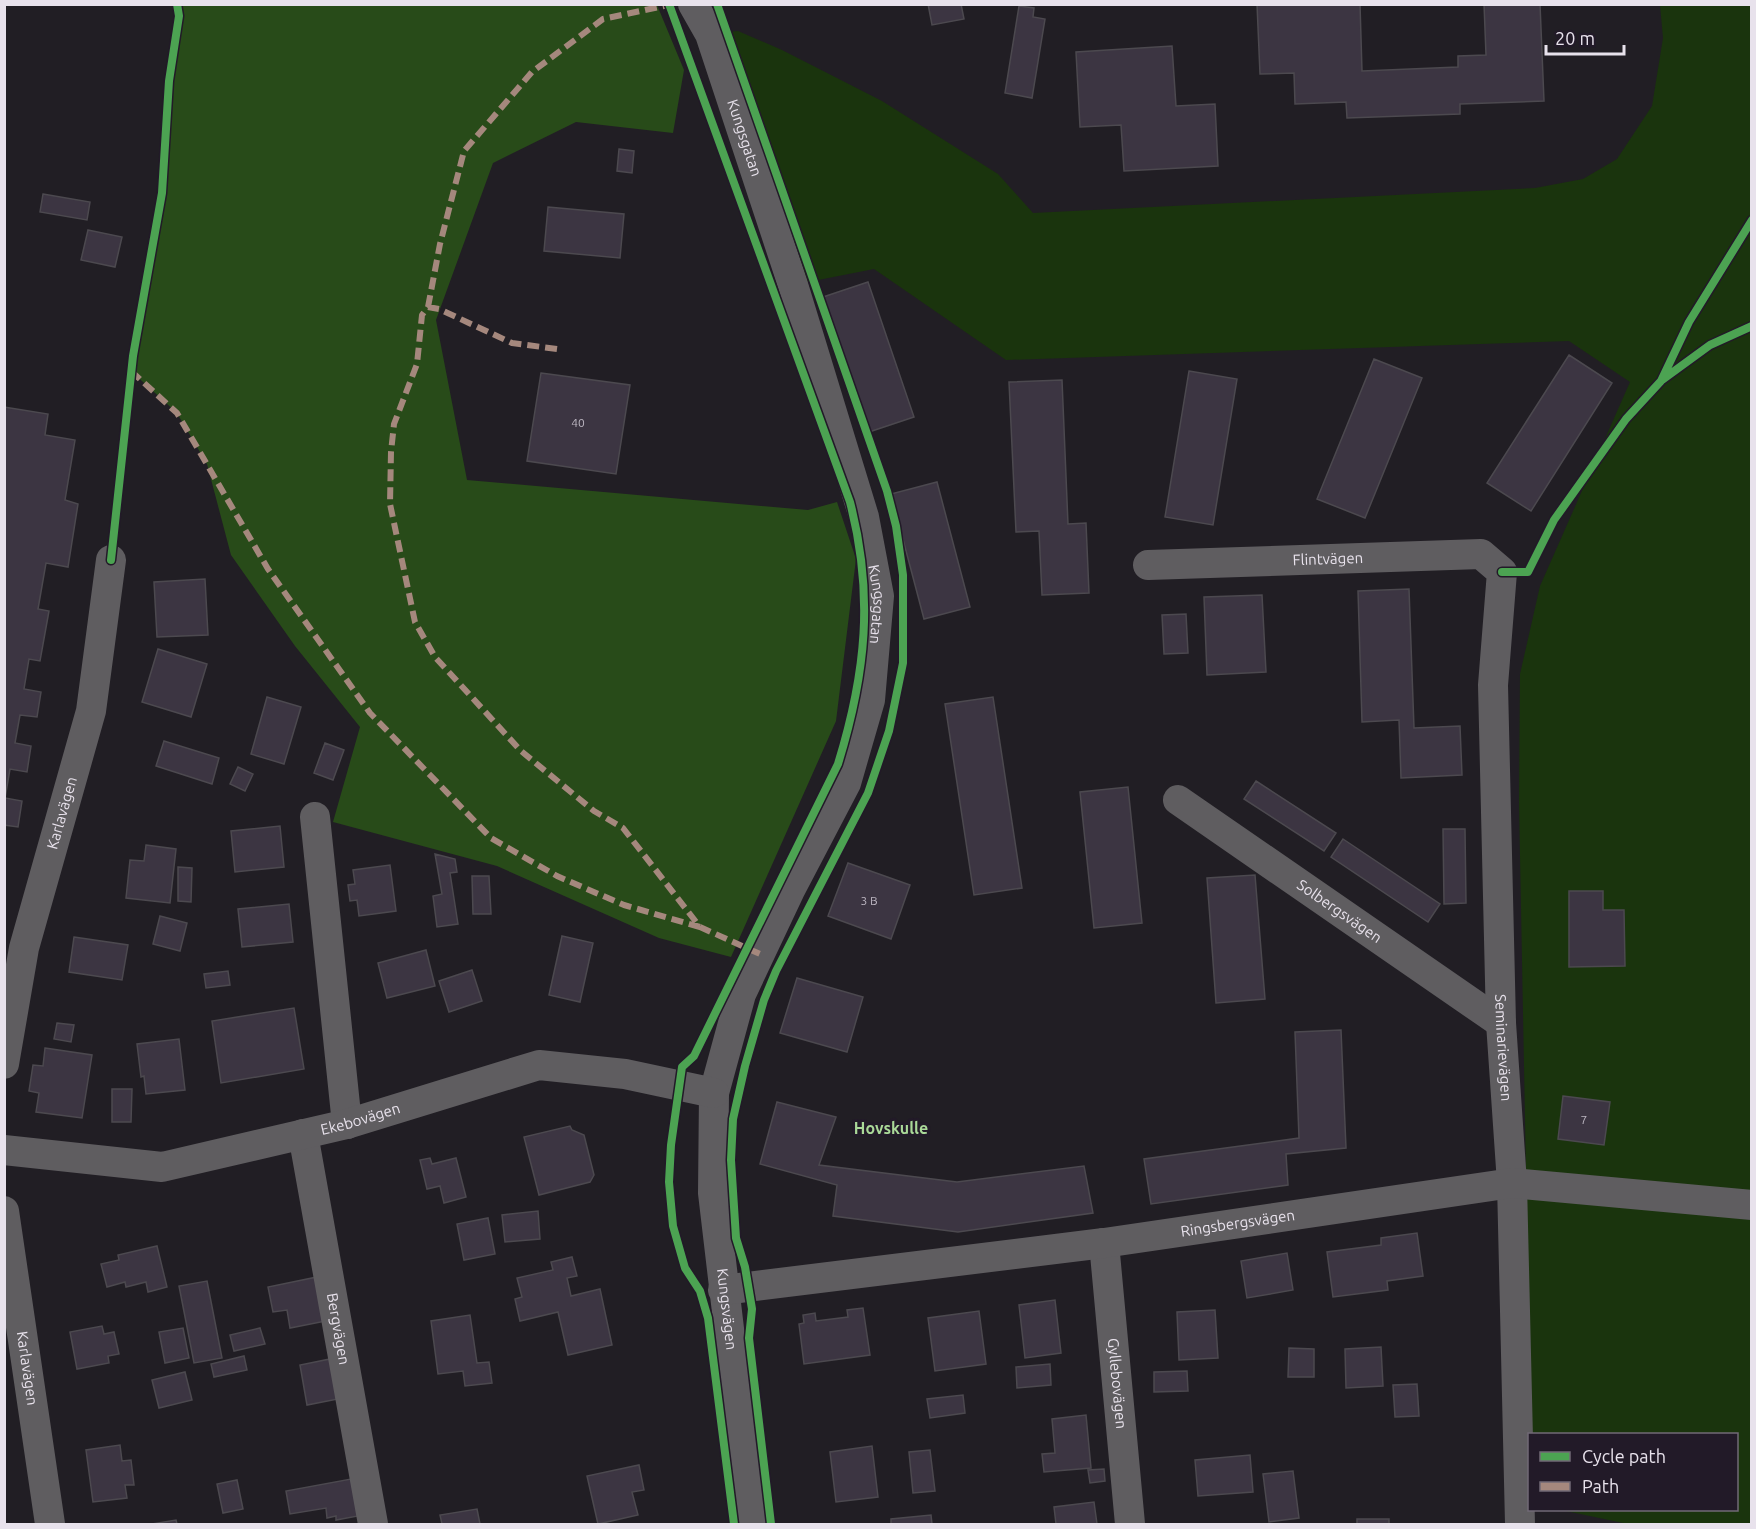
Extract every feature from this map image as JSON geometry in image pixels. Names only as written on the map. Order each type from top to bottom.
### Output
[{"type":"street","name":"Kungsgatan","points":[[693,4],[710,34],[797,298],[864,517],[879,596],[870,700],[846,783],[790,890],[741,994],[714,1093]]},
{"type":"street","name":"Flintvägen","points":[[1148,565],[1481,554],[1502,572]]},
{"type":"street","name":"Karlavägen","points":[[4,1064],[24,948],[91,711],[111,560]]},
{"type":"street","name":"Seminarievägen","points":[[1502,572],[1493,685],[1501,1023],[1512,1183],[1520,1524]]},
{"type":"street","name":"Solbergsvägen","points":[[1178,800],[1501,1023]]},
{"type":"street","points":[[315,817],[347,1124]]},
{"type":"street","name":"Ekebovägen","points":[[4,1150],[162,1167],[347,1124],[539,1065],[625,1074],[714,1093]]},
{"type":"street","name":"Kungsvägen","points":[[714,1093],[713,1193],[752,1524]]},
{"type":"street","name":"Bergvägen","points":[[303,1134],[373,1524]]},
{"type":"street","name":"Ringsbergsvägen","points":[[723,1290],[1104,1243],[1512,1183],[1752,1205]]},
{"type":"street","name":"Karlavägen","points":[[4,1211],[50,1524]]},
{"type":"street","name":"Gyllebovägen","points":[[1104,1243],[1130,1524]]},
{"type":"green space","points":[[177,5],[657,5],[684,70],[673,133],[576,122],[493,163],[436,320],[467,480],[808,510],[837,502],[856,559],[836,721],[731,957],[659,938],[497,866],[333,822],[360,727],[295,646],[231,555],[207,464],[177,413],[131,371],[162,193],[169,81],[179,16]]},
{"type":"green space","points":[[1660,5],[1751,5],[1751,1524],[1628,1524],[1566,1511],[1738,1511],[1738,1433],[1531,1433],[1519,803],[1520,674],[1540,586],[1630,382],[1569,341],[1006,360],[874,269],[793,285],[710,34],[738,31],[782,50],[882,101],[998,174],[1033,213],[1535,188],[1583,179],[1617,159],[1652,106],[1663,38]]},
{"type":"building","points":[[928,4],[961,4],[964,19],[932,25]]},
{"type":"building","points":[[1257,4],[1360,4],[1362,71],[1458,67],[1458,56],[1486,55],[1484,4],[1540,4],[1544,101],[1460,104],[1460,114],[1347,118],[1346,102],[1295,104],[1294,73],[1260,74]]},
{"type":"building","points":[[1019,6],[1034,8],[1033,17],[1045,19],[1032,98],[1005,93]]},
{"type":"building","points":[[1172,46],[1176,106],[1215,104],[1218,166],[1124,171],[1121,125],[1080,127],[1076,52]]},
{"type":"building","points":[[619,149],[634,151],[632,173],[617,171]]},
{"type":"building","points":[[43,194],[90,202],[87,220],[40,212]]},
{"type":"building","points":[[548,207],[624,214],[620,258],[544,251]]},
{"type":"building","points":[[88,230],[122,237],[115,267],[81,260]]},
{"type":"building","points":[[868,282],[914,417],[869,432],[823,297]]},
{"type":"building","points":[[1569,355],[1612,383],[1531,511],[1487,483]]},
{"type":"building","points":[[1374,359],[1422,378],[1365,518],[1317,499]]},
{"type":"building","points":[[1189,371],[1237,379],[1213,525],[1165,517]]},
{"type":"building","points":[[541,373],[630,385],[616,474],[527,461]]},
{"type":"building","points":[[1062,380],[1068,524],[1086,523],[1089,593],[1042,595],[1039,531],[1016,532],[1009,382]]},
{"type":"building","points":[[4,407],[48,414],[45,435],[75,440],[65,500],[78,504],[68,567],[46,563],[38,609],[49,611],[40,661],[29,659],[24,689],[41,692],[37,717],[20,715],[15,743],[31,746],[27,772],[10,769],[5,798],[22,801],[18,827],[4,825]]},
{"type":"building","points":[[937,482],[970,607],[924,619],[891,494]]},
{"type":"building","points":[[205,579],[208,635],[157,637],[154,582]]},
{"type":"building","points":[[1409,589],[1414,728],[1460,726],[1462,775],[1401,778],[1399,720],[1362,722],[1358,591]]},
{"type":"building","points":[[1262,595],[1266,672],[1207,675],[1204,597]]},
{"type":"building","points":[[1186,614],[1188,653],[1164,654],[1162,615]]},
{"type":"building","points":[[158,649],[207,664],[191,717],[142,702]]},
{"type":"building","points":[[267,697],[301,707],[284,764],[251,754]]},
{"type":"building","points":[[993,697],[1022,888],[974,895],[945,704]]},
{"type":"building","points":[[164,741],[219,758],[212,784],[156,766]]},
{"type":"building","points":[[325,743],[344,750],[333,780],[314,773]]},
{"type":"building","points":[[238,767],[253,774],[245,791],[230,784]]},
{"type":"building","points":[[1256,781],[1336,833],[1324,851],[1244,799]]},
{"type":"building","points":[[1128,787],[1142,923],[1094,928],[1080,792]]},
{"type":"building","points":[[280,826],[284,867],[235,872],[231,831]]},
{"type":"building","points":[[1443,829],[1465,829],[1466,903],[1444,904]]},
{"type":"building","points":[[1343,839],[1440,904],[1428,922],[1331,857]]},
{"type":"building","points":[[146,845],[176,849],[170,903],[126,898],[130,860],[144,861]]},
{"type":"building","points":[[435,854],[455,859],[457,872],[450,873],[458,924],[437,927],[433,896],[442,894]]},
{"type":"building","points":[[848,863],[910,885],[891,939],[828,916]]},
{"type":"building","points":[[390,865],[396,911],[359,916],[357,900],[350,901],[348,885],[355,884],[353,870]]},
{"type":"building","points":[[178,867],[192,868],[191,902],[178,901]]},
{"type":"building","points":[[1255,875],[1265,999],[1216,1003],[1207,878]]},
{"type":"building","points":[[472,876],[489,876],[491,914],[473,914]]},
{"type":"building","points":[[1569,891],[1603,891],[1603,910],[1624,910],[1625,966],[1569,967]]},
{"type":"building","points":[[289,904],[293,942],[242,947],[238,909]]},
{"type":"building","points":[[160,916],[187,923],[180,951],[153,944]]},
{"type":"building","points":[[562,936],[593,943],[580,1002],[549,995]]},
{"type":"building","points":[[74,937],[128,945],[122,980],[69,972]]},
{"type":"building","points":[[426,950],[435,986],[387,998],[378,963]]},
{"type":"building","points":[[472,970],[482,1001],[449,1012],[439,981]]},
{"type":"building","points":[[228,971],[230,985],[206,988],[204,974]]},
{"type":"building","points":[[797,978],[863,997],[847,1052],[780,1033]]},
{"type":"building","points":[[294,1008],[304,1069],[221,1083],[212,1021]]},
{"type":"building","points":[[57,1023],[74,1025],[71,1042],[54,1039]]},
{"type":"building","points":[[1341,1030],[1346,1148],[1286,1154],[1288,1185],[1151,1204],[1144,1159],[1299,1138],[1295,1032]]},
{"type":"building","points":[[179,1039],[185,1090],[146,1094],[144,1076],[141,1077],[137,1044]]},
{"type":"building","points":[[45,1048],[92,1055],[82,1118],[36,1112],[39,1093],[29,1091],[33,1065],[43,1066]]},
{"type":"building","points":[[112,1089],[132,1089],[131,1122],[112,1122]]},
{"type":"building","points":[[1563,1096],[1610,1102],[1604,1145],[1558,1139]]},
{"type":"building","points":[[777,1102],[836,1117],[819,1165],[957,1182],[1084,1166],[1093,1213],[958,1232],[833,1216],[837,1185],[760,1164]]},
{"type":"building","points":[[570,1126],[572,1130],[584,1135],[594,1175],[590,1182],[539,1195],[524,1137]]},
{"type":"building","points":[[430,1158],[432,1164],[456,1158],[466,1197],[444,1203],[440,1186],[427,1189],[420,1160]]},
{"type":"building","points":[[538,1211],[540,1239],[505,1242],[502,1215]]},
{"type":"building","points":[[488,1218],[495,1254],[464,1260],[457,1224]]},
{"type":"building","points":[[1417,1233],[1423,1276],[1387,1281],[1388,1290],[1333,1297],[1327,1252],[1381,1245],[1381,1238]]},
{"type":"building","points":[[157,1246],[167,1287],[148,1292],[146,1282],[126,1287],[125,1282],[107,1287],[101,1264],[119,1260],[118,1255]]},
{"type":"building","points":[[1287,1253],[1293,1290],[1247,1298],[1241,1261]]},
{"type":"building","points":[[572,1257],[577,1276],[567,1278],[571,1296],[600,1289],[612,1345],[568,1355],[558,1312],[520,1321],[515,1299],[522,1297],[517,1278],[553,1270],[551,1262]]},
{"type":"building","points":[[317,1277],[326,1321],[290,1328],[287,1310],[273,1312],[268,1287]]},
{"type":"building","points":[[207,1281],[222,1358],[194,1363],[179,1286]]},
{"type":"building","points":[[1055,1300],[1061,1353],[1025,1358],[1019,1305]]},
{"type":"building","points":[[863,1308],[870,1355],[804,1364],[799,1324],[804,1323],[803,1315],[815,1313],[816,1321],[848,1317],[847,1310]]},
{"type":"building","points":[[1215,1310],[1218,1358],[1179,1360],[1177,1312]]},
{"type":"building","points":[[979,1311],[986,1364],[935,1371],[928,1318]]},
{"type":"building","points":[[470,1315],[477,1363],[489,1362],[492,1383],[465,1386],[463,1371],[438,1374],[431,1321]]},
{"type":"building","points":[[102,1326],[104,1334],[114,1332],[119,1354],[108,1356],[109,1363],[77,1369],[70,1332]]},
{"type":"building","points":[[183,1328],[189,1358],[165,1363],[159,1332]]},
{"type":"building","points":[[260,1328],[265,1344],[234,1351],[230,1335]]},
{"type":"building","points":[[1381,1347],[1383,1386],[1346,1388],[1345,1349]]},
{"type":"building","points":[[1289,1348],[1314,1349],[1314,1377],[1288,1377]]},
{"type":"building","points":[[244,1356],[247,1370],[214,1377],[211,1364]]},
{"type":"building","points":[[330,1359],[338,1399],[307,1405],[300,1365]]},
{"type":"building","points":[[1050,1364],[1051,1385],[1017,1388],[1016,1367]]},
{"type":"building","points":[[1187,1371],[1188,1391],[1154,1392],[1154,1372]]},
{"type":"building","points":[[185,1372],[192,1400],[159,1408],[152,1380]]},
{"type":"building","points":[[1417,1384],[1419,1416],[1395,1417],[1393,1385]]},
{"type":"building","points":[[963,1395],[965,1413],[930,1418],[927,1399]]},
{"type":"building","points":[[1086,1415],[1091,1468],[1044,1472],[1042,1454],[1055,1453],[1052,1419]]},
{"type":"building","points":[[120,1445],[122,1461],[131,1460],[134,1485],[125,1485],[127,1498],[93,1502],[86,1450]]},
{"type":"building","points":[[872,1446],[878,1497],[836,1502],[830,1452]]},
{"type":"building","points":[[930,1450],[935,1491],[913,1493],[909,1452]]},
{"type":"building","points":[[1250,1455],[1253,1492],[1198,1496],[1195,1460]]},
{"type":"building","points":[[639,1465],[644,1490],[632,1492],[638,1515],[598,1524],[587,1476]]},
{"type":"building","points":[[1104,1469],[1105,1481],[1090,1483],[1088,1470]]},
{"type":"building","points":[[1293,1471],[1299,1518],[1269,1522],[1263,1474]]},
{"type":"building","points":[[351,1479],[358,1516],[336,1520],[336,1516],[327,1518],[326,1508],[290,1514],[286,1491]]},
{"type":"building","points":[[237,1480],[243,1509],[223,1513],[217,1484]]},
{"type":"building","points":[[1094,1502],[1097,1524],[1056,1524],[1054,1507]]},
{"type":"building","points":[[477,1509],[480,1524],[442,1524],[440,1515]]},
{"type":"building","points":[[931,1515],[932,1524],[891,1524],[891,1519]]},
{"type":"building","points":[[1357,1519],[1389,1519],[1389,1524],[1357,1524]]},
{"type":"building","points":[[176,1520],[177,1524],[152,1524]]},
{"type":"marked path","points":[[428,307],[440,244],[464,151],[532,72],[603,19],[673,4]]},
{"type":"marked path","points":[[557,349],[512,343],[439,309],[428,307],[422,315],[417,364],[394,424],[391,452],[390,504],[415,622],[435,657],[521,751],[594,811],[623,828],[700,927],[760,954]]},
{"type":"marked path","points":[[131,371],[177,413],[268,569],[370,713],[491,838],[557,876],[624,905],[700,927]]},
{"type":"cycle path","points":[[111,560],[133,356],[162,193],[169,81],[179,16],[177,4]]},
{"type":"cycle path","points":[[669,4],[850,502],[858,536],[864,602],[864,634],[855,698],[838,764],[694,1056],[682,1067],[671,1145],[669,1182],[673,1226],[685,1268],[700,1291],[708,1318],[734,1524]]},
{"type":"cycle path","points":[[717,4],[887,491],[896,526],[903,575],[903,663],[889,731],[868,793],[776,971],[764,1000],[733,1119],[731,1160],[736,1238],[745,1267],[752,1309],[749,1338],[771,1524]]},
{"type":"cycle path","points":[[1502,572],[1528,572],[1554,520],[1626,419],[1661,381],[1689,322],[1752,220]]},
{"type":"cycle path","points":[[1662,380],[1710,345],[1752,326]]},
{"type":"district","name":"Hovskulle","points":[[891,1128]]}]
